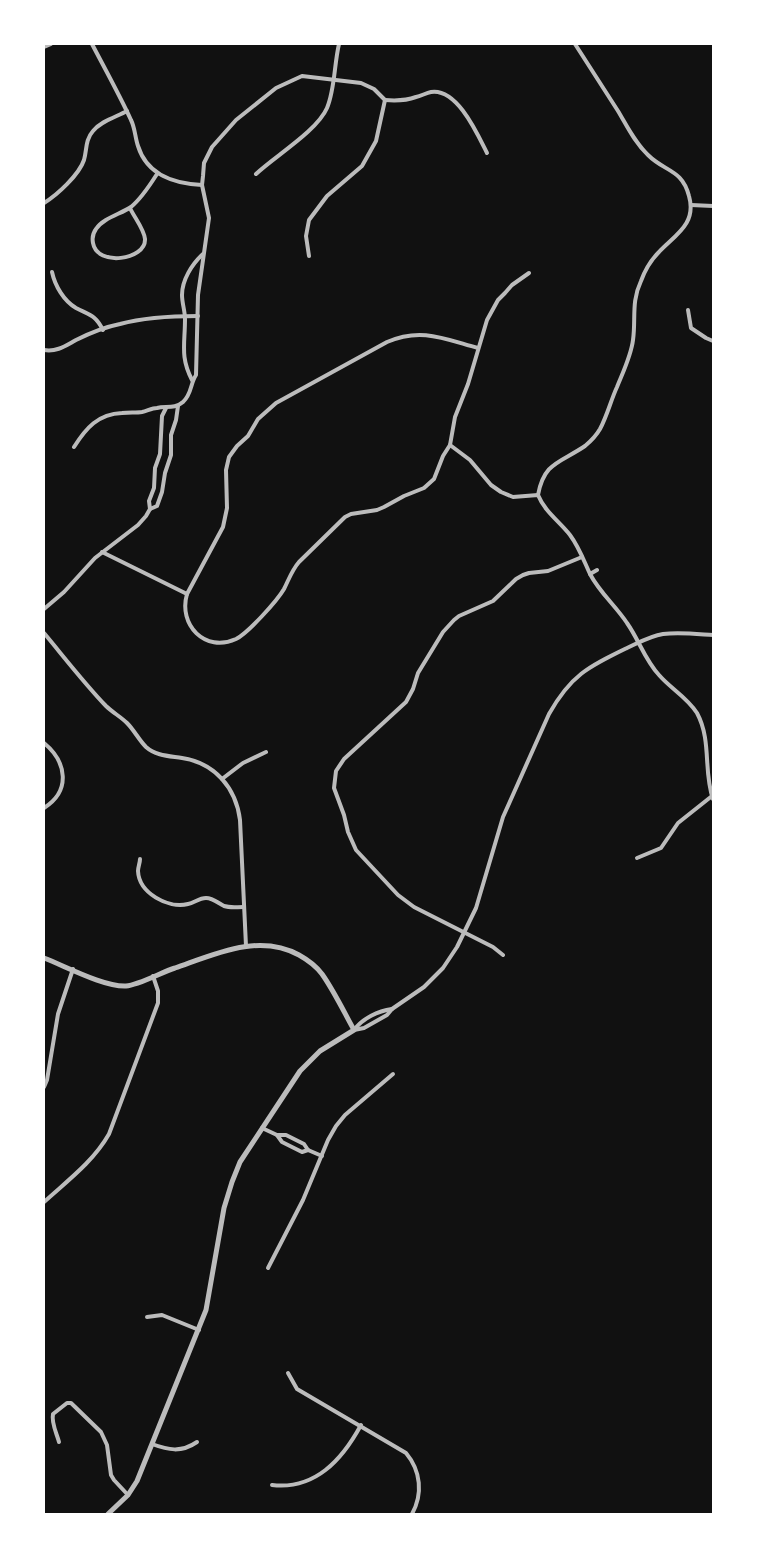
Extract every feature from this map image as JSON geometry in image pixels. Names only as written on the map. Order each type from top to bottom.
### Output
[{"type":"street","points":[[44,48],[51,44]]},
{"type":"street","points":[[92,44],[127,111],[144,160],[158,174],[178,182],[202,185]]},
{"type":"street","points":[[256,174],[271,160],[293,145],[320,120],[326,109],[332,89],[339,44]]},
{"type":"street","points":[[575,44],[637,142],[655,161],[679,177],[688,190],[691,206],[688,221],[684,228],[655,257],[641,279],[634,306],[634,335],[631,350],[600,428],[585,446],[546,472],[538,495],[551,516],[573,539],[590,574],[600,590],[628,624],[653,668],[665,682],[692,706],[702,724],[707,745],[708,780],[713,798],[678,823],[661,848],[637,858]]},
{"type":"street","points":[[192,380],[196,375],[198,295],[209,218],[202,185],[204,162],[212,146],[236,120],[276,88],[302,76],[361,83],[374,89],[385,100],[405,101],[430,92],[440,92],[452,100],[467,116],[487,152]]},
{"type":"street","points":[[309,256],[306,236],[309,220],[327,196],[362,166],[376,140],[385,100]]},
{"type":"street","points":[[44,203],[56,195],[80,168],[84,160],[86,142],[94,130],[99,125],[127,111]]},
{"type":"street","points":[[130,208],[144,236],[144,246],[141,250],[130,256],[110,258],[99,254],[94,248],[93,234],[96,228],[137,202],[158,174]]},
{"type":"street","points":[[691,206],[713,206]]},
{"type":"street","points":[[74,447],[85,430],[104,417],[112,414],[141,412],[158,407],[178,406],[188,397],[192,390],[192,380],[184,358],[185,316],[182,294],[195,261],[203,254]]},
{"type":"street","points":[[52,272],[59,290],[67,301],[76,308],[92,315],[98,321],[102,330]]},
{"type":"street","points":[[478,348],[427,335],[403,336],[387,342],[269,408],[258,419],[248,436],[229,457],[226,470],[227,508],[223,526],[187,594],[185,602],[188,624],[203,638],[217,642],[233,640],[239,637],[279,596],[294,568],[339,522],[351,514],[377,510],[424,488],[434,479],[438,473],[443,456],[450,445],[455,417],[468,384],[487,320],[498,300],[512,285],[529,273]]},
{"type":"street","points":[[688,310],[691,328],[713,341]]},
{"type":"street","points":[[44,350],[54,351],[76,340],[119,324],[151,317],[198,316]]},
{"type":"street","points":[[44,609],[64,592],[95,558],[138,525],[150,509],[157,506],[162,492],[165,473],[172,455],[171,435],[178,406]]},
{"type":"street","points":[[150,509],[148,501],[154,488],[155,468],[160,454],[162,416],[166,408]]},
{"type":"street","points":[[160,434],[171,435]]},
{"type":"street","points":[[450,445],[470,460],[491,485],[501,492],[513,497],[538,495]]},
{"type":"street","points":[[102,552],[187,594]]},
{"type":"street","points":[[504,954],[466,932],[414,907],[398,895],[356,850],[336,796],[334,779],[336,771],[344,759],[406,702],[418,673],[443,632],[454,620],[492,601],[523,575],[548,571],[582,557]]},
{"type":"street","points":[[590,574],[597,570]]},
{"type":"street","points":[[44,633],[107,707],[127,723],[146,747],[154,753],[164,756],[195,760],[222,779],[232,791],[239,806],[246,946]]},
{"type":"street","points":[[108,1514],[128,1495],[137,1481],[199,1330],[209,1301],[224,1208],[240,1162],[291,1083],[311,1059],[332,1042],[354,1030],[364,1028],[387,1015],[392,1009],[434,978],[451,958],[466,932],[476,908],[503,818],[558,698],[570,683],[583,671],[600,661],[661,634],[713,635]]},
{"type":"street","points":[[44,743],[56,756],[61,766],[63,778],[61,790],[55,800],[44,808]]},
{"type":"street","points":[[222,779],[243,762],[266,752]]},
{"type":"street","points":[[140,859],[138,871],[140,877],[150,893],[159,900],[174,905],[182,905],[206,898],[231,908],[243,907]]},
{"type":"street","points":[[44,958],[107,983],[124,986],[140,982],[221,952],[258,944],[282,947],[298,954],[322,974],[354,1030]]},
{"type":"street","points":[[44,1087],[47,1080],[58,1014],[73,970]]},
{"type":"street","points":[[44,1202],[102,1148],[109,1134],[158,1003],[158,991],[153,976]]},
{"type":"street","points":[[268,1268],[303,1200],[328,1140],[340,1120],[393,1074]]},
{"type":"street","points":[[262,1128],[277,1135],[286,1135],[304,1144],[308,1150],[322,1156]]},
{"type":"street","points":[[277,1135],[282,1142],[302,1152],[308,1150]]},
{"type":"street","points":[[147,1317],[162,1315],[199,1330]]},
{"type":"street","points":[[288,1373],[297,1389],[402,1449],[414,1463],[418,1476],[419,1499],[412,1514]]},
{"type":"street","points":[[59,1442],[52,1414],[71,1403],[101,1432],[107,1445],[111,1475],[128,1495]]},
{"type":"street","points":[[272,1485],[287,1487],[295,1485],[312,1478],[328,1468],[346,1450],[361,1425]]},
{"type":"street","points":[[152,1444],[172,1450],[186,1448],[197,1442]]}]
